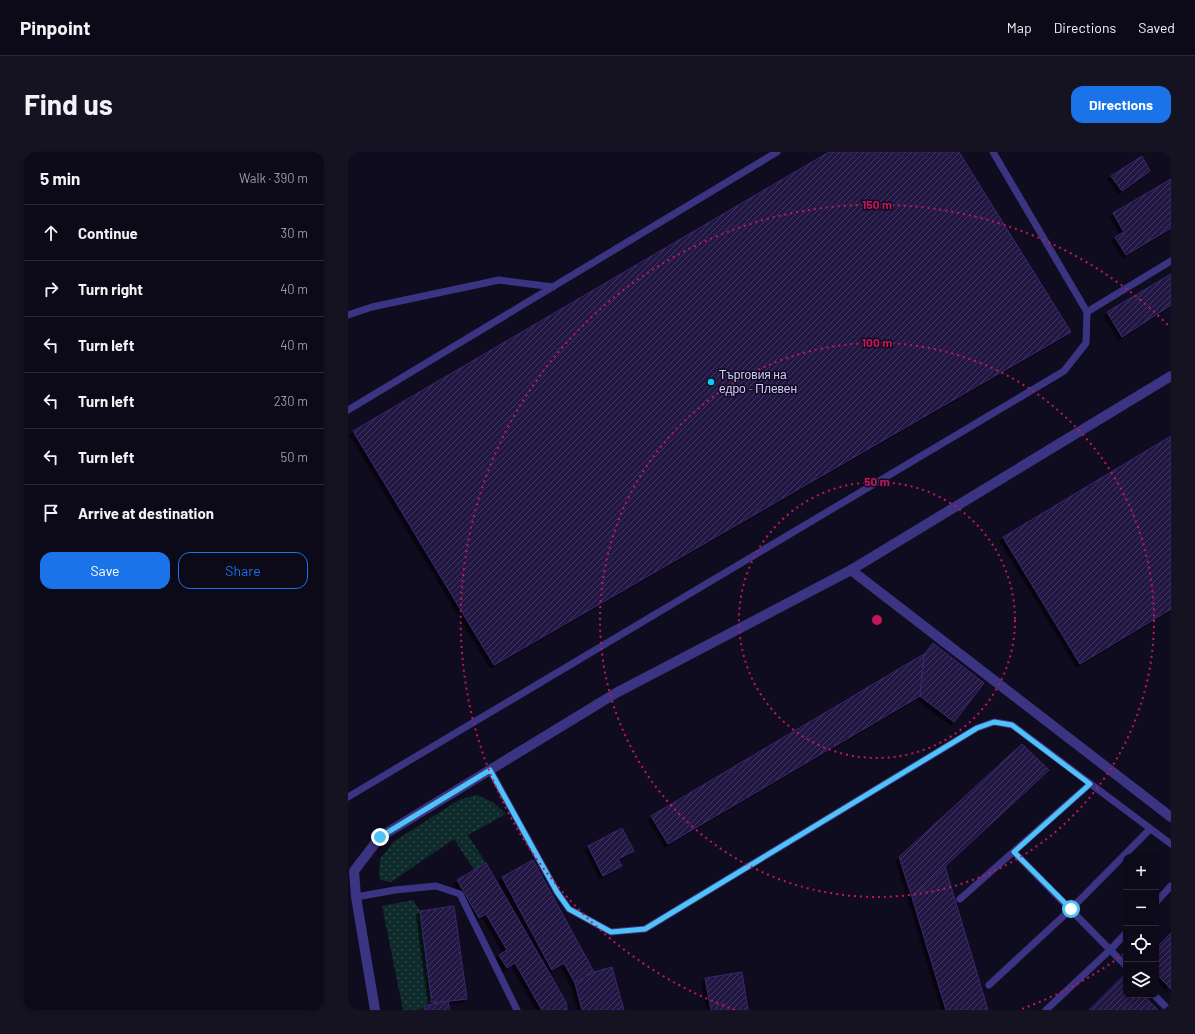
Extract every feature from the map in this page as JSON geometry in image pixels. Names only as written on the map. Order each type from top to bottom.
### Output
[{"type":"street","points":[[375,1010],[351,871],[380,837],[616,693],[851,570],[1171,376]]},
{"type":"street","points":[[851,570],[1171,817]]},
{"type":"lane","points":[[348,410],[777,152]]},
{"type":"lane","points":[[348,797],[1064,371],[1086,343],[1087,312],[993,152]]},
{"type":"lane","points":[[1087,312],[1171,261]]},
{"type":"lane","points":[[348,315],[372,307],[499,280],[553,287]]},
{"type":"lane","points":[[490,770],[557,892],[569,909],[611,932],[645,929],[977,728],[994,722],[1012,725],[1171,844]]},
{"type":"lane","points":[[960,899],[1090,784]]},
{"type":"lane","points":[[989,985],[1071,909],[1150,829]]},
{"type":"lane","points":[[1014,852],[1123,963]]},
{"type":"lane","points":[[356,897],[395,890],[436,886],[460,894],[517,1010]]},
{"type":"lane","points":[[1159,899],[1171,886]]},
{"type":"lane","points":[[1046,1010],[1123,936]]},
{"type":"lane","points":[[1157,998],[1169,1010]]},
{"type":"green space","points":[[476,795],[493,802],[506,814],[468,835],[486,863],[474,870],[454,839],[391,882],[380,880],[380,859],[393,842],[459,800]]},
{"type":"green space","points":[[413,900],[420,911],[432,1003],[424,1006],[425,1010],[403,1010],[382,906]]},
{"type":"building","name":"Търговия на едро - Плевен","points":[[829,152],[959,152],[1071,332],[494,665],[353,431]]},
{"type":"building","points":[[1142,156],[1150,171],[1122,191],[1111,176]]},
{"type":"building","points":[[1171,179],[1171,228],[1126,255],[1115,237],[1124,232],[1113,213]]},
{"type":"building","points":[[1171,274],[1171,305],[1122,337],[1107,312]]},
{"type":"building","points":[[1171,436],[1171,609],[1080,664],[1003,537]]},
{"type":"building","points":[[933,643],[984,683],[954,722],[920,696],[924,654]]},
{"type":"building","points":[[924,654],[920,696],[668,844],[651,816]]},
{"type":"building","points":[[1022,744],[1049,770],[912,897],[899,857]]},
{"type":"building","points":[[622,828],[634,851],[618,859],[622,866],[603,876],[588,846]]},
{"type":"building","points":[[533,860],[594,972],[575,983],[564,963],[552,970],[502,877]]},
{"type":"building","points":[[486,863],[566,1002],[567,1010],[542,1010],[515,963],[507,968],[499,955],[507,950],[486,914],[479,918],[457,880]]},
{"type":"building","points":[[945,866],[988,1010],[946,1010],[912,897]]},
{"type":"building","points":[[454,906],[467,999],[432,1003],[420,911]]},
{"type":"building","points":[[1171,933],[1171,989],[1159,977],[1159,945]]},
{"type":"building","points":[[612,967],[624,1010],[582,1010],[575,983],[594,972]]},
{"type":"building","points":[[742,972],[748,1010],[711,1010],[705,978]]},
{"type":"building","points":[[1123,976],[1123,998],[1146,998],[1158,1010],[1089,1010]]},
{"type":"building","points":[[448,1001],[450,1010],[425,1010],[424,1006]]},
{"type":"place","name":"Търговия на едро - Плевен","points":[[711,382]]},
{"type":"route","points":[[380,837],[490,770],[557,892],[569,909],[611,932],[645,929],[977,728],[994,722],[1012,725],[1090,784],[1014,852],[1071,909]]}]
